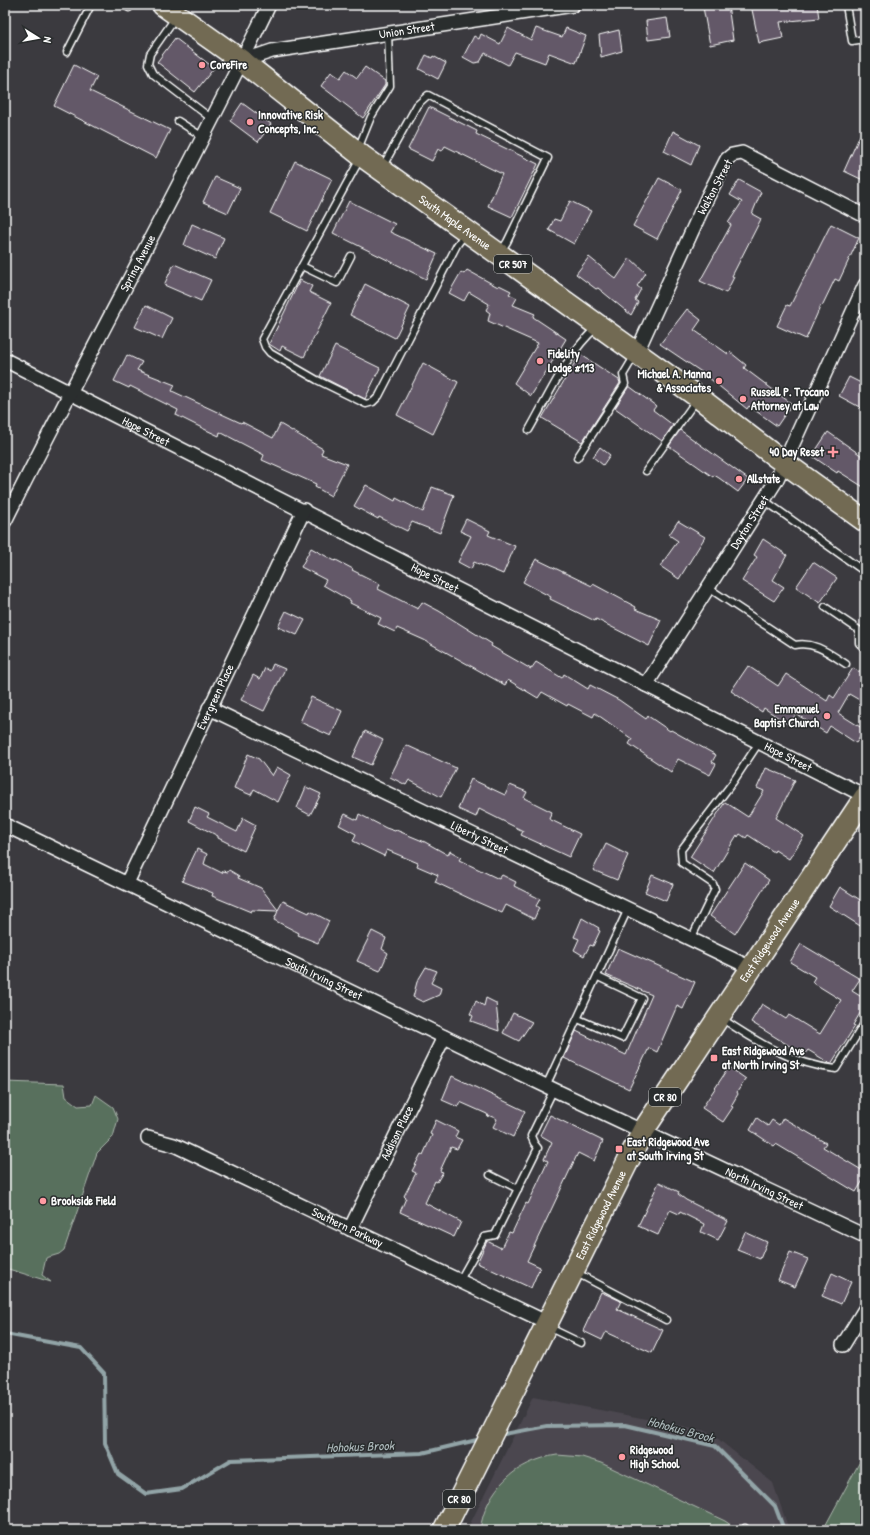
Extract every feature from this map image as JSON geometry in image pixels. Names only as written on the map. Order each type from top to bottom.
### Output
[{"type":"main road","name":"South Maple Avenue","points":[[170,10],[242,61],[359,154],[698,397],[784,463],[865,520]]},
{"type":"main road","name":"East Ridgewood Avenue","points":[[444,1530],[545,1324],[643,1131],[865,796]]},
{"type":"street","name":"Spring Avenue","points":[[5,521],[69,393],[242,61],[269,5]]},
{"type":"street","name":"Union Street","points":[[242,61],[272,50],[573,5]]},
{"type":"street","name":"Walton Street","points":[[636,354],[708,196],[727,160],[732,155],[742,153],[865,216]]},
{"type":"street","name":"Dayton Street","points":[[646,685],[707,587],[764,500],[784,463],[865,285]]},
{"type":"street","name":"Hope Street","points":[[5,360],[304,510],[646,685],[760,741],[865,796]]},
{"type":"street","name":"Evergreen Place","points":[[127,883],[304,510]]},
{"type":"street","name":"Liberty Street","points":[[209,708],[751,968]]},
{"type":"street","name":"South Irving Street","points":[[5,825],[550,1088],[643,1131]]},
{"type":"street","name":"Addison Place","points":[[350,1229],[444,1037]]},
{"type":"street","name":"North Irving Street","points":[[643,1131],[865,1236]]},
{"type":"street","name":"Southern Parkway","points":[[148,1138],[174,1145],[460,1280],[545,1324]]},
{"type":"street","points":[[843,1344],[865,1309]]},
{"type":"lane","points":[[67,52],[91,5]]},
{"type":"lane","points":[[846,5],[852,41],[865,39]]},
{"type":"lane","points":[[170,10],[150,54],[148,64],[153,74],[212,119]]},
{"type":"lane","points":[[388,33],[390,86],[371,117],[359,154],[302,266],[262,339],[265,347],[270,353],[317,380],[366,404],[374,402],[379,396],[457,245],[467,232]]},
{"type":"lane","points":[[380,169],[417,105],[428,95],[548,158],[508,242],[499,254]]},
{"type":"lane","points":[[178,122],[203,137]]},
{"type":"lane","points":[[302,266],[337,283],[351,256]]},
{"type":"lane","points":[[529,430],[574,352],[585,338],[598,326]]},
{"type":"lane","points":[[577,458],[625,384],[623,375],[636,354]]},
{"type":"lane","points":[[646,471],[698,397]]},
{"type":"lane","points":[[764,500],[865,572]]},
{"type":"lane","points":[[707,587],[795,645],[802,644],[821,648],[846,664]]},
{"type":"lane","points":[[825,607],[859,630],[857,634],[859,643],[865,648]]},
{"type":"lane","points":[[691,939],[715,889],[713,884],[682,863],[680,850],[733,782],[760,741]]},
{"type":"lane","points":[[460,1280],[484,1237],[495,1235],[538,1148],[531,1136],[578,1019],[628,909]]},
{"type":"lane","points":[[578,1019],[622,1038],[642,998],[598,977]]},
{"type":"lane","points":[[719,1017],[760,1044],[787,1057],[816,1066],[836,1069],[865,1022]]},
{"type":"lane","points":[[490,1175],[518,1189]]},
{"type":"lane","points":[[572,1270],[666,1320]]},
{"type":"lane","points":[[545,1324],[581,1343]]},
{"type":"shaded area","name":"Ridgewood High School","points":[[533,1397],[708,1431],[773,1483],[789,1530],[467,1530]]},
{"type":"green space","name":"Brookside Field","points":[[5,1082],[64,1084],[66,1097],[78,1106],[92,1105],[96,1095],[113,1107],[118,1119],[113,1137],[97,1153],[64,1250],[59,1254],[46,1258],[42,1275],[51,1282],[5,1268]]},
{"type":"green space","points":[[865,1450],[865,1530],[823,1530],[864,1454]]},
{"type":"green space","points":[[557,1455],[582,1457],[601,1463],[725,1521],[738,1530],[480,1530],[483,1515],[489,1502],[505,1479],[529,1463],[542,1458]]},
{"type":"building","points":[[728,5],[733,40],[710,45],[703,7]]},
{"type":"building","points":[[751,5],[817,5],[819,18],[780,22],[783,38],[759,43]]},
{"type":"building","points":[[667,18],[670,37],[648,40],[646,21]]},
{"type":"building","points":[[508,28],[531,40],[536,28],[562,37],[566,28],[586,36],[576,63],[549,53],[545,63],[515,52],[508,65],[485,53],[480,62],[474,63],[463,57],[474,36],[479,39],[481,34],[500,44]]},
{"type":"building","points":[[619,30],[622,51],[601,57],[599,35]]},
{"type":"building","points":[[175,38],[214,68],[195,92],[157,62]]},
{"type":"building","points":[[426,55],[432,58],[433,56],[446,63],[438,79],[419,69]]},
{"type":"building","points":[[74,65],[97,77],[90,91],[170,130],[156,158],[54,106]]},
{"type":"building","points":[[365,67],[385,81],[385,85],[363,118],[321,86],[331,72],[340,78],[346,70],[357,78]]},
{"type":"building","name":"Innovative Risk Concepts, Inc.","points":[[242,103],[271,124],[258,142],[230,121]]},
{"type":"building","points":[[429,107],[477,131],[476,134],[538,164],[512,217],[488,206],[502,174],[445,146],[442,151],[438,149],[432,161],[408,149]]},
{"type":"building","points":[[865,124],[865,181],[844,171]]},
{"type":"building","points":[[673,131],[699,145],[691,165],[664,151]]},
{"type":"building","points":[[295,161],[332,179],[307,231],[270,213]]},
{"type":"building","points":[[215,177],[240,188],[228,213],[203,202]]},
{"type":"building","points":[[659,178],[682,190],[657,239],[633,226]]},
{"type":"building","points":[[739,180],[761,192],[752,214],[761,219],[732,276],[734,277],[726,293],[700,281],[731,225],[728,223],[742,202],[730,195]]},
{"type":"building","points":[[349,201],[395,224],[390,232],[437,254],[426,279],[333,233]]},
{"type":"building","points":[[570,201],[591,211],[574,244],[549,230],[554,219],[560,221]]},
{"type":"building","points":[[192,224],[224,238],[215,259],[184,245]]},
{"type":"building","points":[[831,224],[859,238],[839,281],[835,279],[822,306],[821,305],[806,339],[777,326],[787,305],[790,306]]},
{"type":"building","points":[[589,257],[616,279],[630,258],[646,273],[637,286],[641,289],[635,300],[638,302],[631,315],[598,288],[596,289],[576,274]]},
{"type":"building","points":[[174,264],[211,280],[201,301],[164,285]]},
{"type":"building","points":[[467,270],[498,287],[499,285],[511,291],[509,294],[517,298],[513,305],[535,314],[533,317],[566,339],[531,396],[514,383],[538,343],[488,321],[490,313],[486,310],[489,304],[469,292],[464,301],[449,293],[461,272],[464,274]]},
{"type":"building","points":[[300,280],[312,286],[309,292],[331,303],[304,357],[282,346],[280,351],[269,344]]},
{"type":"building","points":[[365,284],[410,307],[395,338],[350,315]]},
{"type":"building","points":[[146,305],[172,318],[162,339],[135,327]]},
{"type":"building","points":[[687,309],[701,320],[694,330],[728,354],[730,352],[746,365],[744,368],[792,404],[777,426],[749,406],[747,409],[703,373],[660,344]]},
{"type":"building","points":[[335,346],[380,368],[365,399],[320,376]]},
{"type":"building","points":[[580,354],[619,380],[620,383],[582,442],[542,418]]},
{"type":"building","points":[[127,355],[142,362],[137,370],[175,385],[172,391],[241,423],[242,422],[273,438],[280,424],[323,449],[321,454],[347,464],[331,496],[315,487],[316,484],[262,460],[264,455],[220,432],[219,436],[204,429],[176,415],[178,410],[130,386],[129,388],[114,381]]},
{"type":"building","points":[[423,363],[458,382],[433,434],[397,415]]},
{"type":"building","points":[[849,377],[865,385],[865,410],[839,396]]},
{"type":"building","points":[[629,386],[656,406],[653,410],[673,425],[662,441],[615,408]]},
{"type":"building","points":[[680,430],[748,479],[738,492],[714,475],[713,477],[669,446]]},
{"type":"building","points":[[828,432],[865,458],[865,488],[838,471],[837,473],[812,456]]},
{"type":"building","points":[[600,447],[610,455],[603,465],[593,457]]},
{"type":"building","points":[[366,485],[395,501],[396,498],[423,512],[432,487],[454,495],[440,533],[412,522],[407,531],[379,517],[378,519],[354,506]]},
{"type":"building","points":[[466,519],[490,531],[488,535],[515,546],[503,574],[474,562],[471,569],[458,562],[471,536],[460,531]]},
{"type":"building","points":[[678,521],[705,537],[679,579],[660,566],[678,541],[669,535]]},
{"type":"building","points":[[763,539],[787,555],[773,580],[784,587],[774,601],[742,581],[757,557],[754,555]]},
{"type":"building","points":[[311,548],[380,584],[378,589],[418,609],[422,602],[439,611],[492,644],[491,646],[531,669],[536,662],[562,678],[564,674],[588,689],[590,685],[619,700],[646,719],[648,716],[670,731],[671,730],[716,755],[712,762],[716,764],[710,775],[678,759],[671,772],[629,744],[632,739],[595,713],[593,717],[568,704],[567,706],[542,692],[538,698],[508,680],[505,685],[424,640],[397,628],[395,632],[378,624],[381,618],[350,603],[351,601],[323,585],[326,580],[301,567]]},
{"type":"building","points":[[536,559],[592,586],[593,584],[636,607],[635,609],[661,620],[649,646],[596,619],[595,621],[550,599],[551,597],[523,582]]},
{"type":"building","points":[[813,562],[837,578],[820,603],[796,587]]},
{"type":"building","points":[[286,611],[305,620],[297,635],[278,627]]},
{"type":"building","points":[[273,664],[285,669],[264,711],[241,700],[253,675],[260,679],[265,668],[270,671]]},
{"type":"building","points":[[748,666],[778,686],[786,674],[827,701],[830,695],[834,698],[853,668],[865,675],[865,694],[861,701],[849,694],[838,713],[865,730],[856,743],[830,726],[826,733],[796,714],[789,725],[764,708],[762,712],[731,691]]},
{"type":"building","points":[[311,697],[342,711],[331,736],[300,722]]},
{"type":"building","points":[[365,731],[383,740],[371,765],[353,757]]},
{"type":"building","points":[[406,745],[456,768],[441,797],[409,780],[406,785],[390,777]]},
{"type":"building","points":[[248,754],[259,759],[272,776],[277,767],[291,775],[278,802],[254,789],[251,795],[234,788]]},
{"type":"building","points":[[766,768],[795,780],[776,818],[804,836],[789,859],[775,850],[774,852],[748,835],[746,838],[740,834],[738,837],[737,835],[714,873],[690,857],[725,802],[748,817],[764,791],[757,788]]},
{"type":"building","points":[[471,779],[505,795],[510,785],[527,792],[524,798],[552,812],[549,819],[580,834],[569,857],[521,835],[523,831],[479,809],[476,817],[458,809]]},
{"type":"building","points":[[306,787],[321,794],[310,815],[297,808]]},
{"type":"building","points":[[195,807],[209,814],[207,817],[237,832],[243,818],[256,825],[244,851],[189,821]]},
{"type":"building","points":[[345,814],[357,820],[359,814],[386,828],[396,830],[425,842],[448,855],[450,851],[461,857],[459,860],[499,879],[502,875],[516,882],[514,886],[540,899],[536,906],[539,908],[534,919],[506,905],[502,913],[435,882],[438,875],[417,866],[418,863],[387,850],[384,856],[353,841],[356,834],[339,825]]},
{"type":"building","points":[[606,844],[628,855],[617,880],[593,870]]},
{"type":"building","points":[[197,849],[207,854],[204,864],[222,873],[223,871],[228,872],[229,870],[239,876],[238,878],[261,888],[278,910],[283,901],[309,913],[310,911],[329,921],[318,943],[298,935],[299,933],[274,920],[278,911],[252,910],[251,912],[212,896],[213,893],[182,881]]},
{"type":"building","points":[[745,863],[769,880],[735,934],[710,916]]},
{"type":"building","points":[[652,875],[673,884],[666,901],[645,892]]},
{"type":"building","points":[[840,887],[865,903],[865,929],[829,906]]},
{"type":"building","points":[[582,918],[599,928],[598,930],[600,931],[593,946],[590,945],[584,956],[574,950],[579,939],[574,937]]},
{"type":"building","points":[[372,931],[386,938],[382,949],[388,953],[380,971],[357,961]]},
{"type":"building","points":[[801,944],[860,979],[852,991],[865,999],[865,1005],[853,1025],[855,1026],[831,1064],[808,1050],[804,1055],[751,1022],[762,1004],[786,1019],[789,1015],[820,1034],[841,1000],[812,982],[815,977],[790,962]]},
{"type":"building","points":[[618,948],[695,982],[683,1009],[677,1006],[657,1052],[649,1048],[629,1089],[564,1058],[576,1031],[626,1055],[652,995],[606,975]]},
{"type":"building","points":[[426,967],[437,971],[431,983],[441,988],[439,995],[423,1002],[413,997],[417,982]]},
{"type":"building","points":[[486,998],[496,1003],[499,1031],[471,1021],[473,1016],[470,1014],[476,1001],[484,1006]]},
{"type":"building","points":[[513,1013],[532,1022],[519,1041],[503,1033]]},
{"type":"building","points":[[729,1067],[746,1079],[737,1092],[738,1094],[731,1106],[733,1107],[723,1122],[702,1108]]},
{"type":"building","points":[[452,1076],[525,1111],[513,1137],[493,1127],[497,1119],[488,1115],[488,1117],[487,1114],[460,1102],[458,1107],[442,1100]]},
{"type":"building","points":[[550,1115],[603,1141],[594,1161],[578,1153],[527,1261],[540,1267],[531,1288],[477,1263],[487,1241],[501,1248],[509,1232],[512,1233],[526,1203],[528,1204],[548,1161],[544,1159],[552,1142],[540,1135]]},
{"type":"building","points":[[757,1118],[768,1126],[772,1120],[779,1125],[783,1118],[826,1143],[823,1147],[865,1172],[865,1177],[856,1192],[776,1144],[774,1146],[750,1130]]},
{"type":"building","points":[[436,1120],[458,1131],[455,1137],[462,1140],[457,1149],[451,1147],[440,1171],[443,1172],[437,1182],[435,1181],[425,1203],[461,1222],[454,1237],[400,1212],[406,1198],[404,1196],[416,1173],[412,1171],[421,1154],[423,1155],[432,1135],[430,1134]]},
{"type":"building","points":[[659,1182],[679,1192],[678,1194],[686,1200],[728,1221],[718,1240],[701,1232],[704,1224],[680,1212],[679,1214],[670,1210],[658,1235],[638,1226]]},
{"type":"building","points":[[745,1232],[767,1242],[760,1259],[737,1250]]},
{"type":"building","points":[[790,1252],[808,1259],[795,1287],[778,1280]]},
{"type":"building","points":[[832,1273],[851,1282],[841,1304],[822,1296]]},
{"type":"building","points":[[601,1292],[621,1301],[617,1309],[663,1330],[652,1353],[606,1332],[602,1340],[583,1331]]},
{"type":"waterway","name":"Hohokus Brook","points":[[5,1334],[81,1348],[104,1373],[105,1443],[118,1474],[146,1494],[182,1489],[231,1460],[422,1453],[481,1439]]},
{"type":"waterway","name":"Hohokus Brook","points":[[499,1435],[547,1426],[625,1425],[715,1446],[775,1506],[784,1530]]},
{"type":"place","name":"CoreFire","points":[[202,65]]},
{"type":"place","name":"Innovative Risk Concepts, Inc.","points":[[250,122]]},
{"type":"place","name":"Fidelity Lodge #113","points":[[540,361]]},
{"type":"place","name":"Michael A. Manna & Associates","points":[[719,381]]},
{"type":"place","name":"Russell P. Trocano Attorney at Law","points":[[743,399]]},
{"type":"place","name":"40 Day Reset","points":[[833,452]]},
{"type":"place","name":"Allstate","points":[[739,479]]},
{"type":"place","name":"Emmanuel Baptist Church","points":[[827,716]]},
{"type":"place","name":"East Ridgewood Ave at North Irving St","points":[[714,1058]]},
{"type":"place","name":"East Ridgewood Ave at South Irving St","points":[[619,1149]]},
{"type":"place","name":"Brookside Field","points":[[43,1201]]},
{"type":"place","name":"Ridgewood High School","points":[[622,1457]]}]
